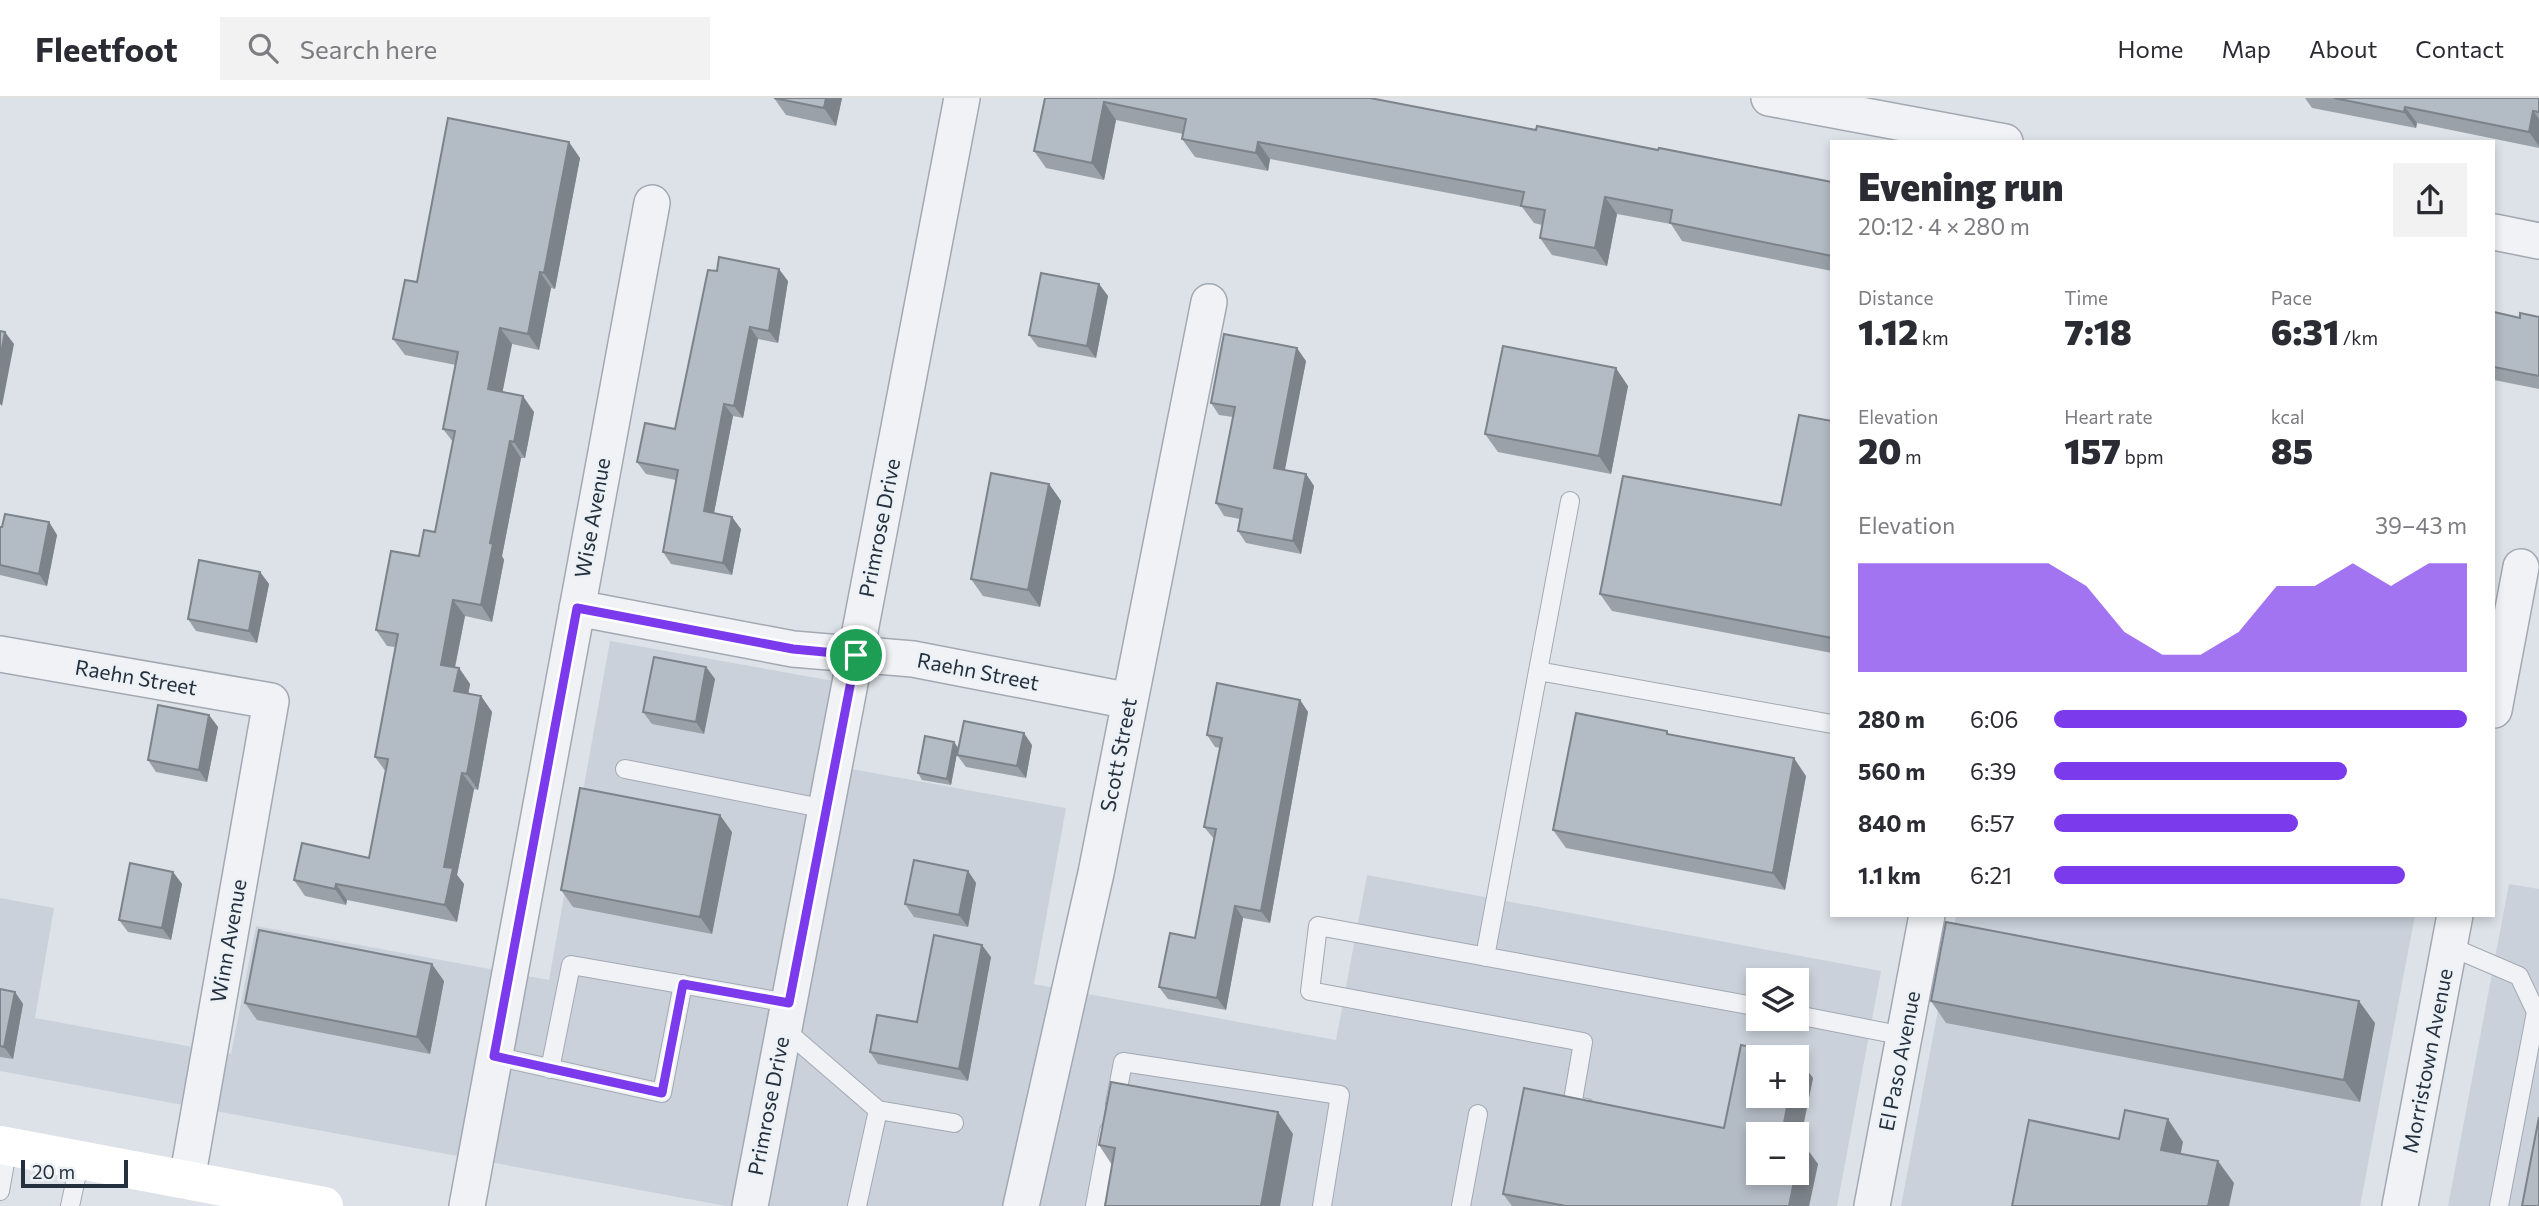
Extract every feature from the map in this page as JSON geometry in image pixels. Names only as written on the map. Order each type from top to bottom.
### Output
[{"type":"street","name":"Primrose Drive","points":[[750,1206],[962,98]]},
{"type":"street","points":[[1769,98],[1994,140]]},
{"type":"street","name":"Wise Avenue","points":[[467,1206],[652,203]]},
{"type":"street","points":[[2495,232],[2539,241]]},
{"type":"street","name":"Scott Street","points":[[1021,1206],[1096,873],[1209,302]]},
{"type":"street","points":[[2495,705],[2521,566]]},
{"type":"street","name":"Raehn Street","points":[[577,608],[793,649],[913,659],[1130,701]]},
{"type":"street","name":"Raehn Street","points":[[0,654],[271,701]]},
{"type":"street","name":"Winn Avenue","points":[[187,1180],[271,701]]},
{"type":"street","name":"El Paso Avenue","points":[[1872,1206],[1927,917]]},
{"type":"street","name":"Morristown Avenue","points":[[2400,1206],[2452,930]]},
{"type":"street","points":[[4,1145],[324,1206]]},
{"type":"lane","points":[[1485,957],[1570,501]]},
{"type":"lane","points":[[1538,671],[1830,724]]},
{"type":"lane","points":[[625,769],[826,809]]},
{"type":"lane","points":[[1598,1111],[1572,1106],[1583,1042],[1310,991],[1318,926],[1746,1005]]},
{"type":"lane","points":[[2452,930],[2519,976],[2536,1012],[2499,1206]]},
{"type":"lane","points":[[550,1069],[571,965],[683,984],[787,1016],[878,1110],[954,1123]]},
{"type":"lane","points":[[494,1056],[662,1093],[683,984]]},
{"type":"lane","points":[[1809,1017],[1905,1036]]},
{"type":"lane","points":[[1095,1206],[1123,1062],[1340,1095],[1322,1206]]},
{"type":"lane","points":[[858,1206],[878,1110]]},
{"type":"lane","points":[[1461,1206],[1478,1114]]},
{"type":"lane","points":[[0,1191],[4,1145]]},
{"type":"lane","points":[[71,1206],[80,1160]]},
{"type":"shaded area","points":[[610,641],[850,684],[835,766],[1066,808],[1034,984],[1336,1040],[1367,875],[1881,971],[1837,1206],[726,1206],[0,1071],[0,898],[54,908],[35,1018],[231,1054],[256,926],[549,980]]},
{"type":"shaded area","points":[[2509,884],[2539,889],[2539,1206],[2448,1206]]},
{"type":"shaded area","points":[[1956,917],[2415,917],[2360,1206],[1901,1206]]},
{"type":"building","points":[[774,98],[826,98],[824,108]]},
{"type":"building","points":[[1045,98],[1370,98],[1536,130],[1537,126],[1658,150],[1659,148],[1830,182],[1830,256],[1670,223],[1672,210],[1605,197],[1595,248],[1540,238],[1545,210],[1521,206],[1524,192],[1258,142],[1256,153],[1182,139],[1186,119],[1104,102],[1092,163],[1034,151]]},
{"type":"building","points":[[2334,98],[2539,98],[2539,112],[2533,111],[2529,132],[2405,107],[2404,112]]},
{"type":"building","points":[[448,118],[569,142],[544,273],[540,272],[528,334],[500,328],[488,389],[523,396],[514,442],[510,441],[481,605],[453,600],[441,665],[459,668],[454,691],[481,696],[467,774],[462,773],[444,867],[453,868],[445,905],[336,884],[335,889],[294,880],[302,843],[369,858],[388,759],[375,757],[398,634],[376,630],[391,551],[419,556],[424,530],[435,532],[455,431],[443,429],[458,352],[393,339],[405,280],[417,282]]},
{"type":"building","points":[[719,257],[779,269],[769,331],[750,327],[734,406],[724,404],[704,511],[732,517],[723,563],[663,552],[678,470],[637,462],[645,423],[675,429],[708,270],[717,271]]},
{"type":"building","points":[[1041,273],[1099,284],[1087,346],[1029,335]]},
{"type":"building","points":[[2495,312],[2520,318],[2520,313],[2539,317],[2539,376],[2495,367]]},
{"type":"building","points":[[0,331],[5,332],[0,359]]},
{"type":"building","points":[[1224,334],[1297,348],[1274,468],[1306,474],[1293,541],[1238,531],[1242,509],[1216,503],[1235,407],[1211,403]]},
{"type":"building","points":[[1503,346],[1616,368],[1599,456],[1485,434]]},
{"type":"building","points":[[1799,415],[1830,421],[1830,638],[1600,594],[1623,476],[1781,505]]},
{"type":"building","points":[[991,473],[1049,484],[1028,590],[971,579]]},
{"type":"building","points":[[5,514],[49,522],[39,574],[0,565],[0,527]]},
{"type":"building","points":[[199,560],[260,572],[249,631],[188,619]]},
{"type":"building","points":[[654,657],[706,667],[696,722],[643,712]]},
{"type":"building","points":[[1217,683],[1300,700],[1261,911],[1235,906],[1217,998],[1159,987],[1170,933],[1195,938],[1216,829],[1204,827],[1222,738],[1207,735]]},
{"type":"building","points":[[158,705],[209,715],[199,770],[148,760]]},
{"type":"building","points":[[1576,713],[1667,731],[1667,734],[1794,758],[1773,873],[1553,830]]},
{"type":"building","points":[[964,721],[1024,733],[1017,766],[957,755]]},
{"type":"building","points":[[925,736],[954,742],[947,779],[918,773]]},
{"type":"building","points":[[580,788],[720,815],[700,917],[561,890]]},
{"type":"building","points":[[914,860],[968,871],[959,915],[905,904]]},
{"type":"building","points":[[130,863],[173,872],[162,928],[119,920]]},
{"type":"building","points":[[1946,922],[2359,1001],[2344,1080],[1931,1001]]},
{"type":"building","points":[[259,930],[432,964],[417,1037],[245,1003]]},
{"type":"building","points":[[934,935],[982,945],[959,1069],[870,1052],[877,1015],[917,1022]]},
{"type":"building","points":[[0,989],[15,992],[4,1047],[0,1046]]},
{"type":"building","points":[[1741,1045],[1746,1046],[1746,1108],[1787,1108],[1784,1122],[1746,1122],[1746,1185],[1793,1185],[1789,1206],[1566,1206],[1503,1194],[1524,1088],[1724,1128]]},
{"type":"building","points":[[1111,1082],[1278,1112],[1261,1206],[1105,1206],[1115,1148],[1099,1145]]},
{"type":"building","points":[[2125,1110],[2168,1119],[2161,1150],[2218,1161],[2208,1206],[2012,1206],[2029,1120],[2119,1139]]},
{"type":"building","points":[[2539,1117],[2539,1206],[2522,1206]]},
{"type":"route","points":[[577,608],[793,649],[856,655],[789,1003],[683,984],[662,1093],[494,1056],[577,608]]}]
